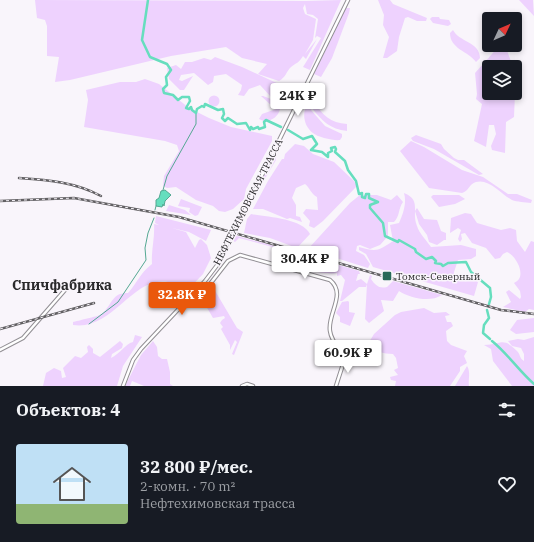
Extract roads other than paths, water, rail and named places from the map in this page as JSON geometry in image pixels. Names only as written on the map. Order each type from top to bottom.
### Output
[{"type":"main road","name":"НЕФТЕХИМОВСКАЯ ТРАССА","points":[[123,386],[133,360],[141,349],[205,282],[218,264],[348,0]]},
{"type":"main road","points":[[197,290],[210,284],[228,260],[240,255],[330,280],[335,285],[337,295],[329,329],[331,336],[345,358],[336,386]]},
{"type":"main road","points":[[205,282],[210,284]]},
{"type":"main road","points":[[0,350],[22,338],[65,290]]},
{"type":"main road","points":[[242,386],[247,384],[254,386]]},
{"type":"waterway","points":[[148,0],[142,40],[150,57],[167,64],[171,70],[166,77],[167,85],[163,89],[164,93],[173,95],[178,100],[182,97],[189,97],[190,101],[186,108],[189,109],[191,107],[196,113],[197,109],[202,106],[204,107],[205,104],[218,110],[223,109],[224,114],[222,118],[225,121],[228,118],[237,124],[246,123],[250,130],[251,127],[253,129],[265,127],[264,122],[266,120],[281,127]]},
{"type":"waterway","points":[[163,190],[167,176],[196,124],[196,113]]},
{"type":"waterway","points":[[288,130],[303,139],[312,136],[317,144],[311,150],[322,152],[328,157],[328,153],[332,151],[331,148],[335,147],[335,152],[345,161],[348,170],[356,181],[359,194],[362,193],[362,197],[365,198],[366,194],[369,194],[369,198],[378,202],[370,205],[370,208],[383,223],[385,236],[398,242],[399,240],[415,249],[416,252],[426,259],[432,257],[436,261],[435,263],[443,266],[448,263],[466,262],[471,272],[490,288],[491,297],[489,304]]},
{"type":"waterway","points":[[155,210],[156,206]]},
{"type":"waterway","points":[[89,324],[118,302],[146,260],[145,248],[148,233],[154,218]]},
{"type":"waterway","points":[[487,310],[489,318],[484,325],[483,333],[490,339]]},
{"type":"waterway","points":[[492,341],[534,384]]},
{"type":"railway","points":[[19,178],[51,181],[71,185],[91,191],[101,196]]},
{"type":"railway","points":[[0,201],[74,198],[179,217],[501,310],[534,314]]},
{"type":"railway","points":[[0,329],[94,303]]},
{"type":"place","name":"Томск-Северный","points":[[387,276]]},
{"type":"district","name":"Спичфабрика","points":[[62,285]]}]
